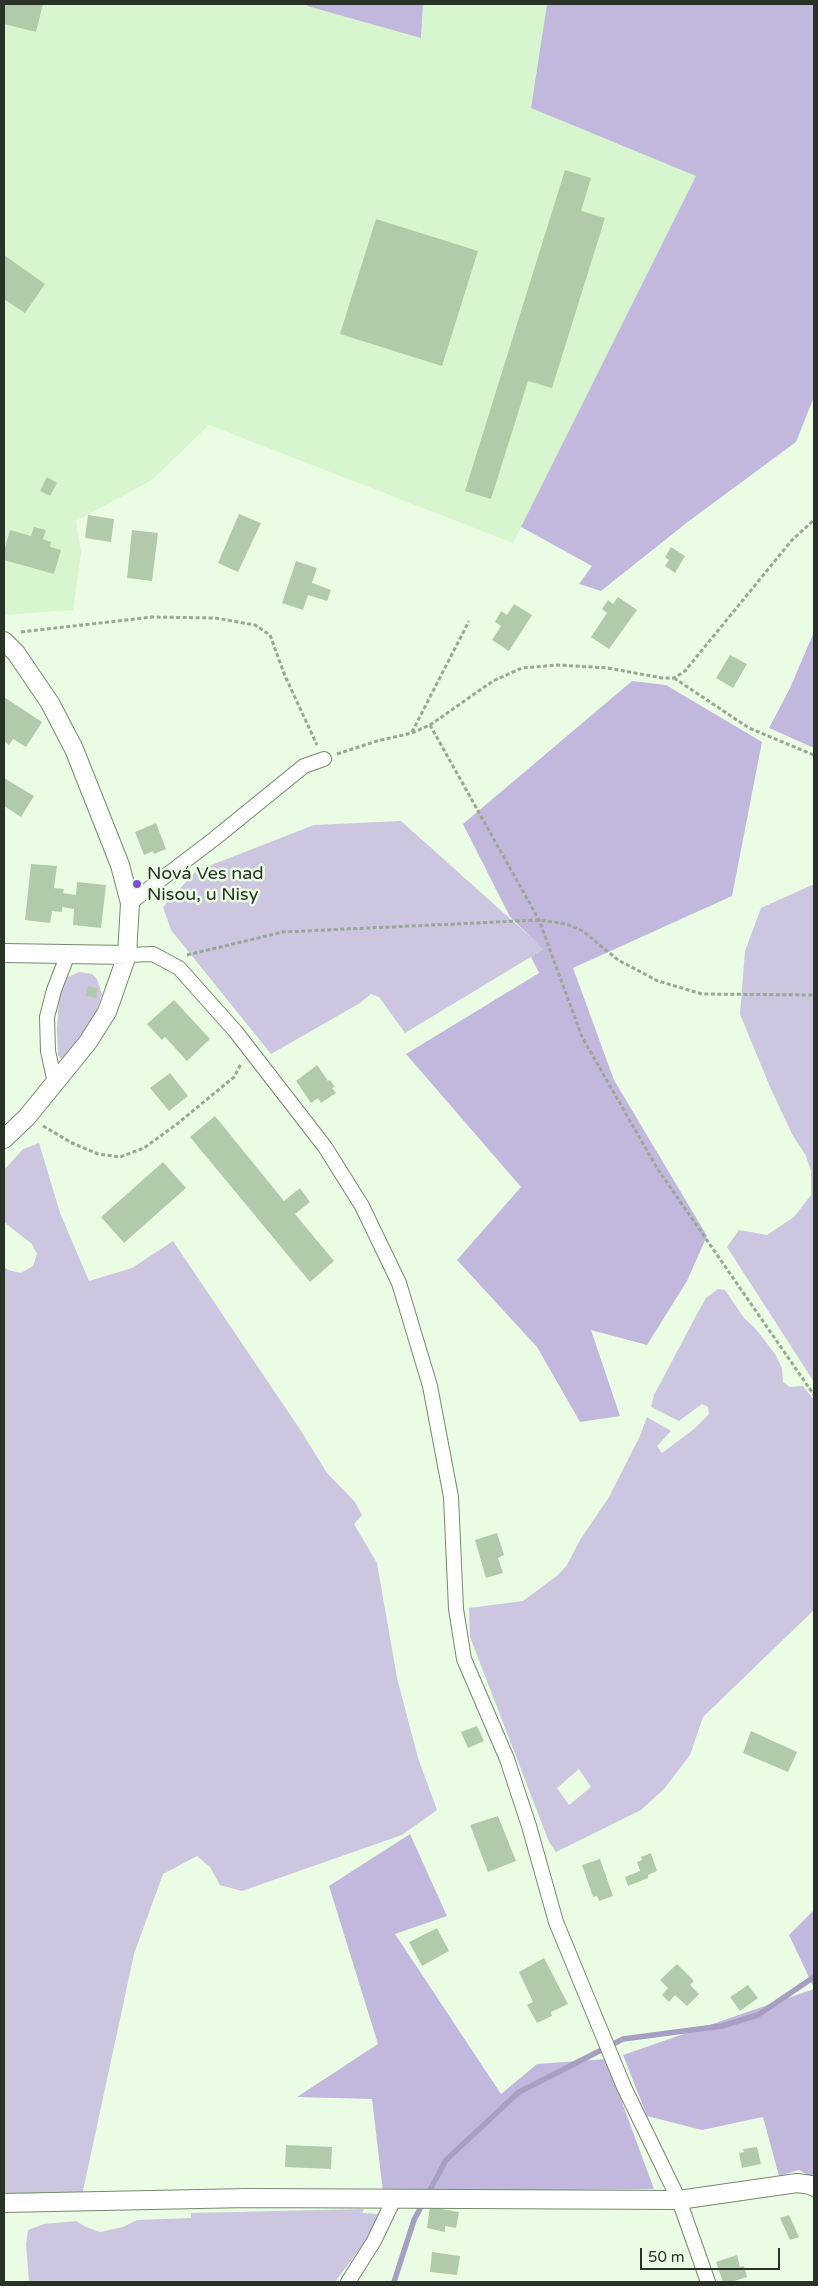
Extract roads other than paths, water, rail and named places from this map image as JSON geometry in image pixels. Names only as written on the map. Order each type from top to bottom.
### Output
[{"type":"street","points":[[4,1139],[27,1117],[55,1083],[88,1042],[107,1012],[128,954],[130,903],[120,865],[74,749],[50,703],[16,653],[8,637]]},
{"type":"street","points":[[130,903],[214,839],[304,766],[324,758]]},
{"type":"street","points":[[4,953],[153,954],[179,968],[250,1049],[325,1147],[362,1206],[399,1283],[430,1386],[450,1497],[456,1609],[464,1659],[506,1759],[529,1826],[556,1922],[624,2087],[679,2200],[708,2282]]},
{"type":"street","points":[[55,1083],[48,1051],[47,1017],[54,990],[68,954]]},
{"type":"street","points":[[4,2203],[248,2198],[679,2200],[797,2183],[814,2187]]},
{"type":"street","points":[[348,2282],[374,2241],[394,2199]]},
{"type":"waterway","points":[[394,2282],[414,2220],[446,2160],[519,2092],[623,2039],[722,2026],[758,2015],[814,1977]]},
{"type":"place","name":"Nová Ves nad Nisou, u Nisy","points":[[137,884]]}]
